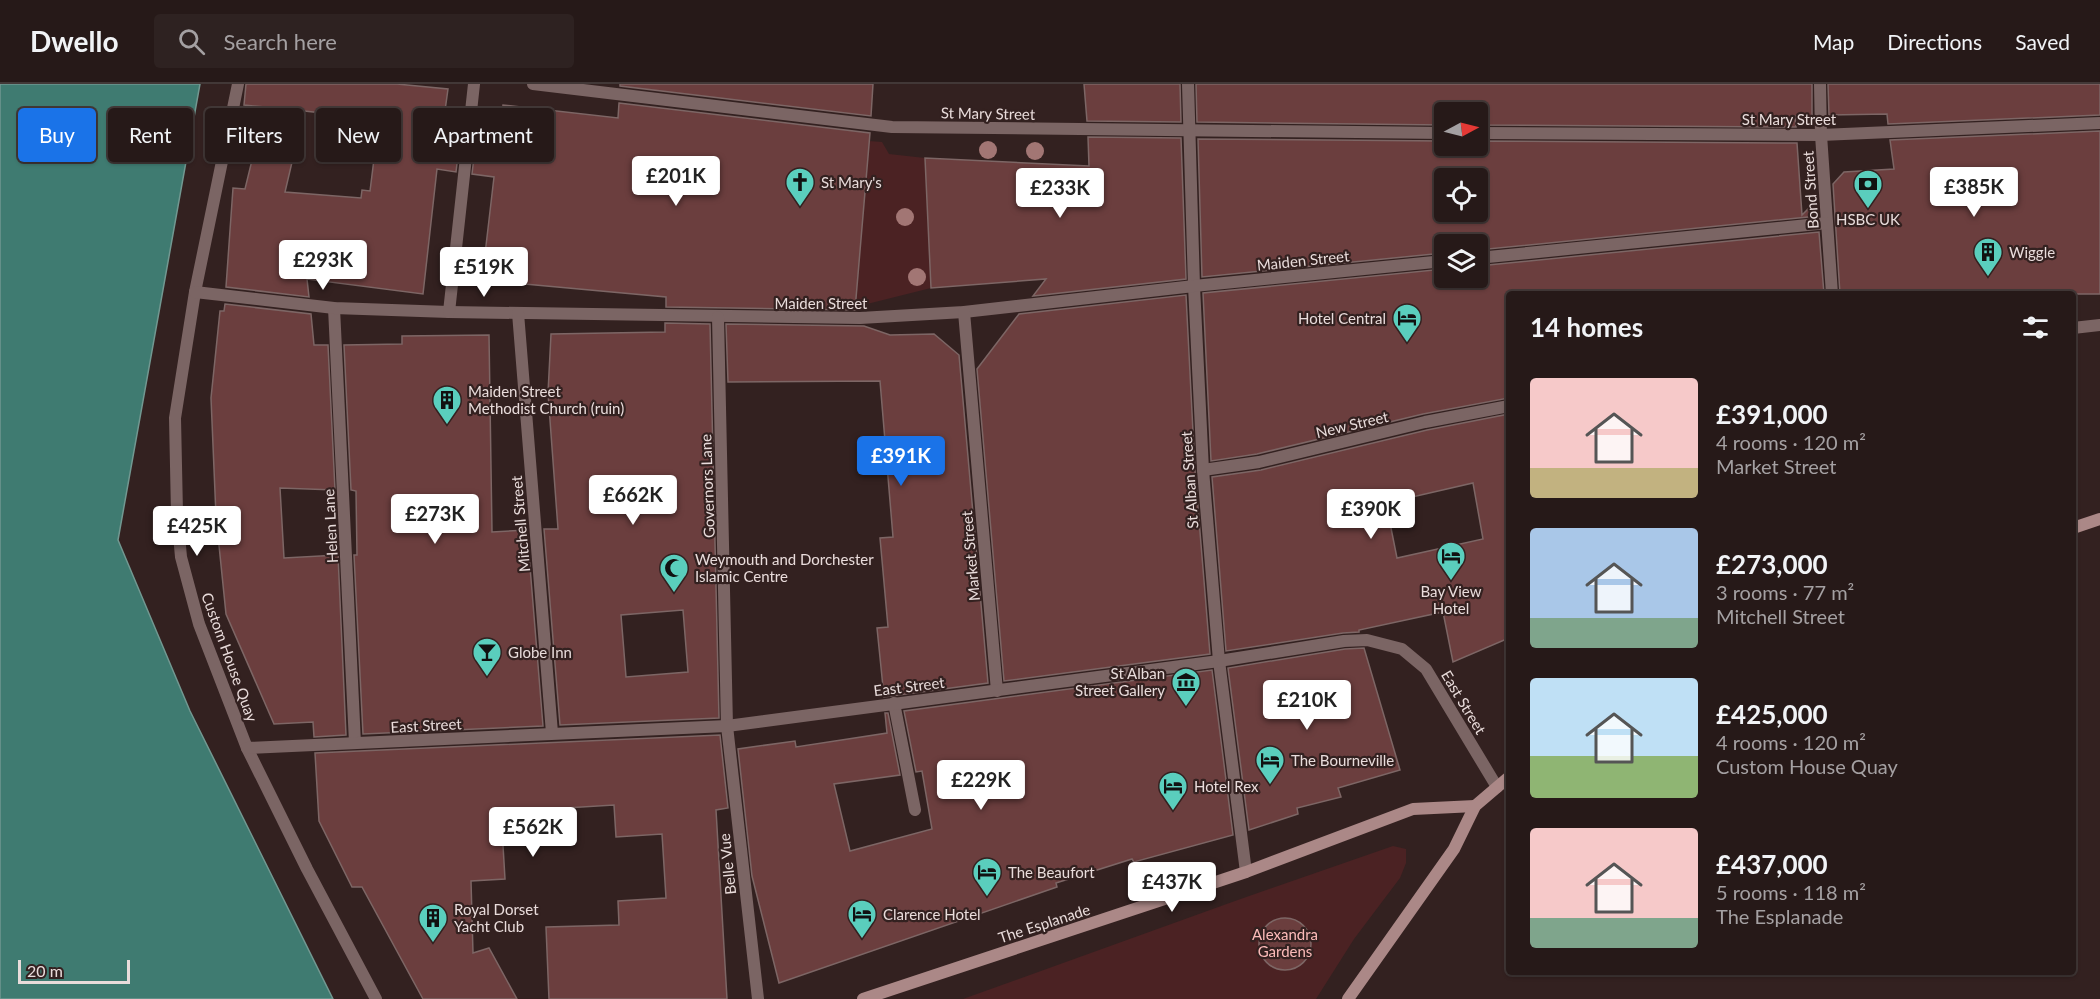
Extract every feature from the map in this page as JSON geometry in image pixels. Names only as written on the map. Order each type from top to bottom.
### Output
[{"type":"street","name":"Custom House Quay","points":[[238,84],[195,292],[175,418],[177,513],[181,558],[200,624],[247,748],[307,869],[376,999]]},
{"type":"street","points":[[449,312],[474,84]]},
{"type":"street","name":"St Mary Street","points":[[533,84],[892,127],[1434,133]]},
{"type":"street","name":"St Alban Street","points":[[1188,84],[1194,286],[1203,470],[1219,661],[1246,872]]},
{"type":"street","name":"Bond Street","points":[[1820,84],[1821,135],[1832,291]]},
{"type":"street","name":"St Mary Street","points":[[1488,133],[1821,135],[2100,123]]},
{"type":"street","points":[[1488,257],[1827,223]]},
{"type":"street","name":"Maiden Street","points":[[195,292],[334,308],[449,312],[860,318],[964,312],[1434,262]]},
{"type":"street","name":"Helen Lane","points":[[334,308],[356,743]]},
{"type":"street","name":"Market Street","points":[[964,312],[997,691]]},
{"type":"street","name":"Mitchell Street","points":[[518,313],[552,733]]},
{"type":"street","name":"Governors Lane","points":[[717,317],[727,726]]},
{"type":"street","points":[[2076,328],[2100,325]]},
{"type":"street","name":"New Street","points":[[1203,470],[1259,462],[1425,422],[1506,407]]},
{"type":"street","points":[[2076,527],[2100,519]]},
{"type":"street","name":"East Street","points":[[247,748],[727,726],[1219,661],[1344,641],[1367,640],[1402,649],[1426,669],[1497,787]]},
{"type":"street","points":[[894,703],[915,810]]},
{"type":"street","name":"Belle Vue","points":[[727,726],[758,999]]},
{"type":"street","points":[[1348,999],[1454,849],[1475,806],[1506,780]]},
{"type":"street","name":"The Esplanade","points":[[863,999],[1246,872],[1413,809],[1475,806]]},
{"type":"green space","points":[[869,141],[882,142],[889,154],[925,158],[931,288],[855,307]]},
{"type":"green space","name":"Alexandra Gardens","points":[[1393,846],[1406,849],[1406,863],[1400,878],[1354,939],[1316,999],[963,999],[1235,901]]},
{"type":"water","points":[[0,84],[200,84],[193,123],[193,108],[108,108],[108,162],[186,162],[118,540],[190,711],[333,999],[0,999]]},
{"type":"building","points":[[246,84],[397,84],[448,89],[445,108],[413,108],[413,162],[457,162],[456,172],[437,169],[423,294],[307,279],[309,297],[226,287],[233,188],[245,189],[252,162],[292,162],[285,192],[361,198],[362,190],[370,191],[374,162],[401,162],[401,108],[316,108],[316,112],[304,111],[304,108],[244,105]]},
{"type":"building","points":[[620,84],[873,84],[871,116],[620,86]]},
{"type":"building","points":[[1084,84],[1180,84],[1181,122],[1087,121]]},
{"type":"building","points":[[1196,84],[1812,84],[1812,116],[1795,116],[1796,127],[1488,125],[1488,102],[1434,102],[1434,125],[1197,122]]},
{"type":"building","points":[[1828,84],[2100,84],[2100,115],[1888,124],[1887,114],[1829,115]]},
{"type":"building","points":[[619,103],[870,133],[855,310],[666,307],[666,297],[482,280],[494,177],[472,174],[473,162],[554,162],[554,111],[618,118]]},
{"type":"building","points":[[503,105],[530,108],[503,108]]},
{"type":"building","points":[[2100,131],[2100,294],[2076,294],[2076,291],[1840,291],[1833,184],[1844,172],[1894,169],[1890,140]]},
{"type":"building","points":[[1088,137],[1181,138],[1186,279],[1033,296],[1046,279],[931,288],[925,158],[1089,166]]},
{"type":"building","points":[[1198,139],[1434,141],[1434,156],[1488,156],[1488,141],[1797,143],[1802,215],[1817,200],[1818,216],[1488,249],[1488,234],[1434,234],[1434,254],[1202,277]]},
{"type":"building","points":[[1819,232],[1824,291],[1506,291],[1506,399],[1423,414],[1257,454],[1211,461],[1203,293],[1434,270],[1434,288],[1488,288],[1488,265]]},
{"type":"building","points":[[1186,295],[1195,471],[1210,654],[1004,681],[977,369],[1019,314]]},
{"type":"building","points":[[225,304],[311,314],[314,345],[328,345],[335,490],[280,488],[284,558],[338,555],[346,735],[314,737],[313,722],[274,724],[226,614],[216,516],[211,398],[220,311],[224,311]]},
{"type":"building","points":[[665,323],[710,324],[719,718],[560,725],[544,529],[558,529],[548,393],[551,334],[665,332]],"holes":[[[683,610],[688,672],[626,677],[621,615]]]},
{"type":"building","points":[[726,324],[864,326],[890,335],[934,334],[959,355],[988,683],[884,697],[877,628],[888,627],[880,538],[893,537],[880,381],[728,382]]},
{"type":"building","points":[[489,335],[492,532],[527,530],[543,726],[363,734],[354,555],[357,555],[356,491],[351,490],[344,345],[402,344],[402,336]]},
{"type":"building","points":[[1506,415],[1506,639],[1453,662],[1443,612],[1359,630],[1359,632],[1226,651],[1212,477],[1261,470],[1427,430]],"holes":[[[1473,483],[1483,539],[1397,558],[1386,503]]]},
{"type":"building","points":[[1364,648],[1400,770],[1338,788],[1341,797],[1297,808],[1298,814],[1249,830],[1228,668]]},
{"type":"building","points":[[1212,670],[1233,835],[1134,862],[1132,859],[1056,883],[1057,887],[779,983],[752,876],[738,749],[795,741],[796,747],[887,733],[885,713],[888,713],[900,775],[834,784],[850,851],[932,829],[922,771],[916,772],[904,711]]},
{"type":"building","points":[[720,735],[728,808],[716,810],[727,999],[549,999],[546,927],[619,925],[618,901],[666,898],[662,834],[616,837],[614,805],[501,812],[505,879],[471,881],[473,953],[489,948],[517,999],[423,999],[362,887],[352,887],[319,821],[315,753]]},
{"type":"building","points":[[1285,918],[1295,920],[1303,926],[1309,934],[1311,944],[1309,954],[1303,962],[1295,968],[1285,970],[1275,968],[1267,962],[1261,954],[1259,944],[1261,934],[1267,926],[1275,920]]},
{"type":"place","name":"St Mary's","points":[[800,208]]},
{"type":"place","name":"HSBC UK","points":[[1868,210]]},
{"type":"place","name":"Wiggle","points":[[1988,278]]},
{"type":"place","name":"Hotel Central","points":[[1407,344]]},
{"type":"place","name":"Maiden Street Methodist Church (ruin)","points":[[447,426]]},
{"type":"place","name":"Bay View Hotel","points":[[1451,582]]},
{"type":"place","name":"Weymouth and Dorchester Islamic Centre","points":[[674,594]]},
{"type":"place","name":"Globe Inn","points":[[487,678]]},
{"type":"place","name":"St Alban Street Gallery","points":[[1186,708]]},
{"type":"place","name":"The Bourneville","points":[[1270,786]]},
{"type":"place","name":"Hotel Rex","points":[[1173,812]]},
{"type":"place","name":"The Beaufort","points":[[987,898]]},
{"type":"place","name":"Clarence Hotel","points":[[862,940]]},
{"type":"place","name":"Royal Dorset Yacht Club","points":[[433,944]]}]
